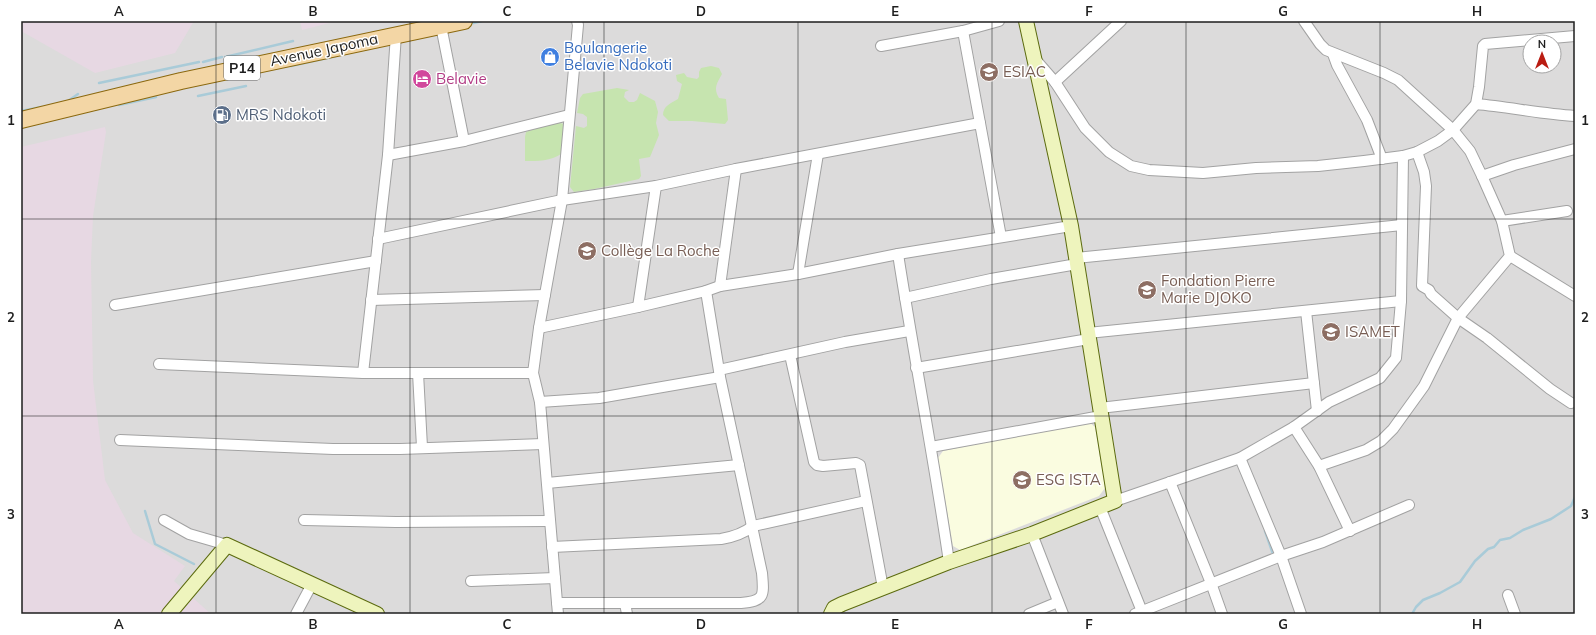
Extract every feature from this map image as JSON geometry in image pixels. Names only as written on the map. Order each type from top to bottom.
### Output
[{"type":"main road","name":"Avenue Japoma","points":[[21,120],[181,81],[396,34],[464,21]]},
{"type":"street","points":[[558,614],[540,402],[533,372],[539,328],[562,200],[578,25],[577,21]]},
{"type":"street","points":[[881,46],[962,31],[999,21]]},
{"type":"street","points":[[1026,21],[1071,226],[1115,501]]},
{"type":"street","points":[[1054,82],[1121,21]]},
{"type":"street","points":[[1304,21],[1326,50],[1333,54],[1378,70],[1398,80],[1453,130],[1470,151],[1482,176],[1502,221],[1510,256],[1575,296]]},
{"type":"street","points":[[441,26],[464,141]]},
{"type":"street","points":[[962,31],[1001,237]]},
{"type":"street","points":[[362,373],[388,156],[396,34]]},
{"type":"street","points":[[1034,57],[1054,82],[1085,128],[1108,152],[1131,166],[1149,170],[1203,173],[1256,168],[1318,166],[1382,159],[1417,152],[1438,141],[1453,130],[1476,104],[1483,46],[1485,44],[1575,36]]},
{"type":"street","points":[[1333,54],[1337,65],[1367,120],[1382,159]]},
{"type":"street","points":[[1476,104],[1518,108],[1548,114],[1575,116]]},
{"type":"street","points":[[388,156],[464,141],[569,115]]},
{"type":"street","points":[[378,239],[562,200],[656,186],[736,169],[980,123]]},
{"type":"street","points":[[1482,176],[1514,165],[1575,149]]},
{"type":"street","points":[[1417,152],[1424,172],[1426,186],[1422,286],[1429,290],[1458,318],[1487,338],[1550,389],[1571,403]]},
{"type":"street","points":[[798,274],[818,154]]},
{"type":"street","points":[[831,614],[834,608],[842,604],[949,562],[1032,534],[1115,501],[1240,458],[1294,427],[1330,402],[1380,378],[1396,358],[1401,301],[1403,156]]},
{"type":"street","points":[[720,286],[736,169]]},
{"type":"street","points":[[638,307],[656,186]]},
{"type":"street","points":[[1502,221],[1567,211]]},
{"type":"street","points":[[905,298],[1077,261],[1402,225]]},
{"type":"street","points":[[539,328],[638,307],[706,291],[720,286],[798,274],[898,254],[1071,226]]},
{"type":"street","points":[[898,254],[909,331],[931,447],[949,562]]},
{"type":"street","points":[[1319,466],[1366,450],[1381,441],[1393,429],[1424,386],[1458,318],[1510,256]]},
{"type":"street","points":[[115,305],[376,260]]},
{"type":"street","points":[[557,603],[741,603],[759,600],[762,595],[762,573],[720,374],[706,291]]},
{"type":"street","points":[[371,300],[545,295]]},
{"type":"street","points":[[916,368],[989,357],[1089,336],[1401,301]]},
{"type":"street","points":[[1306,311],[1317,411]]},
{"type":"street","points":[[540,402],[599,398],[720,374],[845,342],[909,331]]},
{"type":"street","points":[[790,355],[814,462],[817,465],[823,466],[856,462],[860,465],[883,588]]},
{"type":"street","points":[[159,364],[362,373],[533,372]]},
{"type":"street","points":[[418,373],[422,448]]},
{"type":"street","points":[[931,447],[1101,412],[1314,383]]},
{"type":"street","points":[[1294,427],[1319,466],[1350,531]]},
{"type":"street","points":[[120,440],[333,449],[543,444]]},
{"type":"street","points":[[1240,458],[1281,556],[1301,614]]},
{"type":"street","points":[[547,483],[739,465]]},
{"type":"street","points":[[1170,482],[1222,614]]},
{"type":"street","points":[[552,547],[721,539],[736,536],[753,526],[866,501]]},
{"type":"street","points":[[1100,507],[1140,613],[1211,583],[1281,556],[1323,542],[1409,505]]},
{"type":"street","points":[[164,520],[188,534],[227,545],[377,614]]},
{"type":"street","points":[[304,520],[396,522],[550,521]]},
{"type":"street","points":[[1032,534],[1063,614]]},
{"type":"street","points":[[169,614],[227,545]]},
{"type":"street","points":[[471,580],[555,578]]},
{"type":"street","points":[[296,614],[312,584]]},
{"type":"street","points":[[1508,595],[1514,614]]},
{"type":"street","points":[[1028,614],[1058,602]]},
{"type":"street","points":[[625,603],[627,614]]},
{"type":"shaded area","points":[[21,21],[1575,21],[1575,614],[21,614]]},
{"type":"shaded area","points":[[21,21],[194,21],[175,53],[95,73],[21,31]]},
{"type":"shaded area","points":[[300,21],[337,21],[302,30]]},
{"type":"shaded area","points":[[105,127],[106,132],[93,216],[91,262],[93,381],[105,480],[133,533],[185,566],[174,581],[211,614],[21,614],[21,147]]},
{"type":"shaded area","name":"ESG ISTA","points":[[1089,422],[1095,427],[1105,488],[1099,496],[960,550],[953,546],[938,458],[943,451]]},
{"type":"green space","points":[[711,66],[719,68],[722,74],[717,83],[716,91],[719,98],[726,99],[728,120],[725,124],[692,121],[669,121],[663,115],[664,109],[678,99],[682,84],[677,81],[676,75],[684,73],[687,77],[697,79],[701,68]]},
{"type":"green space","points":[[617,88],[629,90],[625,92],[624,97],[629,102],[634,102],[637,100],[640,93],[655,101],[658,112],[656,123],[659,135],[650,157],[639,159],[641,176],[639,179],[574,192],[570,187],[576,126],[584,128],[587,126],[587,117],[583,114],[577,113],[580,98],[583,94]]},
{"type":"green space","points":[[549,124],[564,124],[565,128],[561,154],[539,161],[525,161],[526,132]]},
{"type":"waterway","points":[[469,24],[482,21]]},
{"type":"waterway","points":[[225,57],[293,41]]},
{"type":"waterway","points":[[291,66],[336,56]]},
{"type":"waterway","points":[[203,62],[222,57]]},
{"type":"waterway","points":[[99,83],[199,62]]},
{"type":"waterway","points":[[198,96],[246,86]]},
{"type":"waterway","points":[[68,101],[78,94]]},
{"type":"waterway","points":[[119,105],[156,97]]},
{"type":"waterway","points":[[21,111],[42,107]]},
{"type":"waterway","points":[[1412,614],[1423,600],[1460,582],[1475,561],[1488,549],[1494,547],[1500,540],[1510,538],[1523,530],[1551,519],[1571,506],[1575,497]]},
{"type":"waterway","points":[[145,511],[155,544],[194,564]]},
{"type":"waterway","points":[[1265,531],[1273,554]]},
{"type":"place","name":"Boulangerie Belavie Ndokoti","points":[[550,57]]},
{"type":"place","name":"ESIAC","points":[[989,72]]},
{"type":"place","name":"Belavie","points":[[422,79]]},
{"type":"place","name":"MRS Ndokoti","points":[[222,115]]},
{"type":"place","name":"Collège La Roche","points":[[587,251]]},
{"type":"place","name":"Fondation Pierre Marie DJOKO","points":[[1147,290]]},
{"type":"place","name":"ISAMET","points":[[1331,332]]},
{"type":"place","name":"ESG ISTA","points":[[1022,480]]}]
